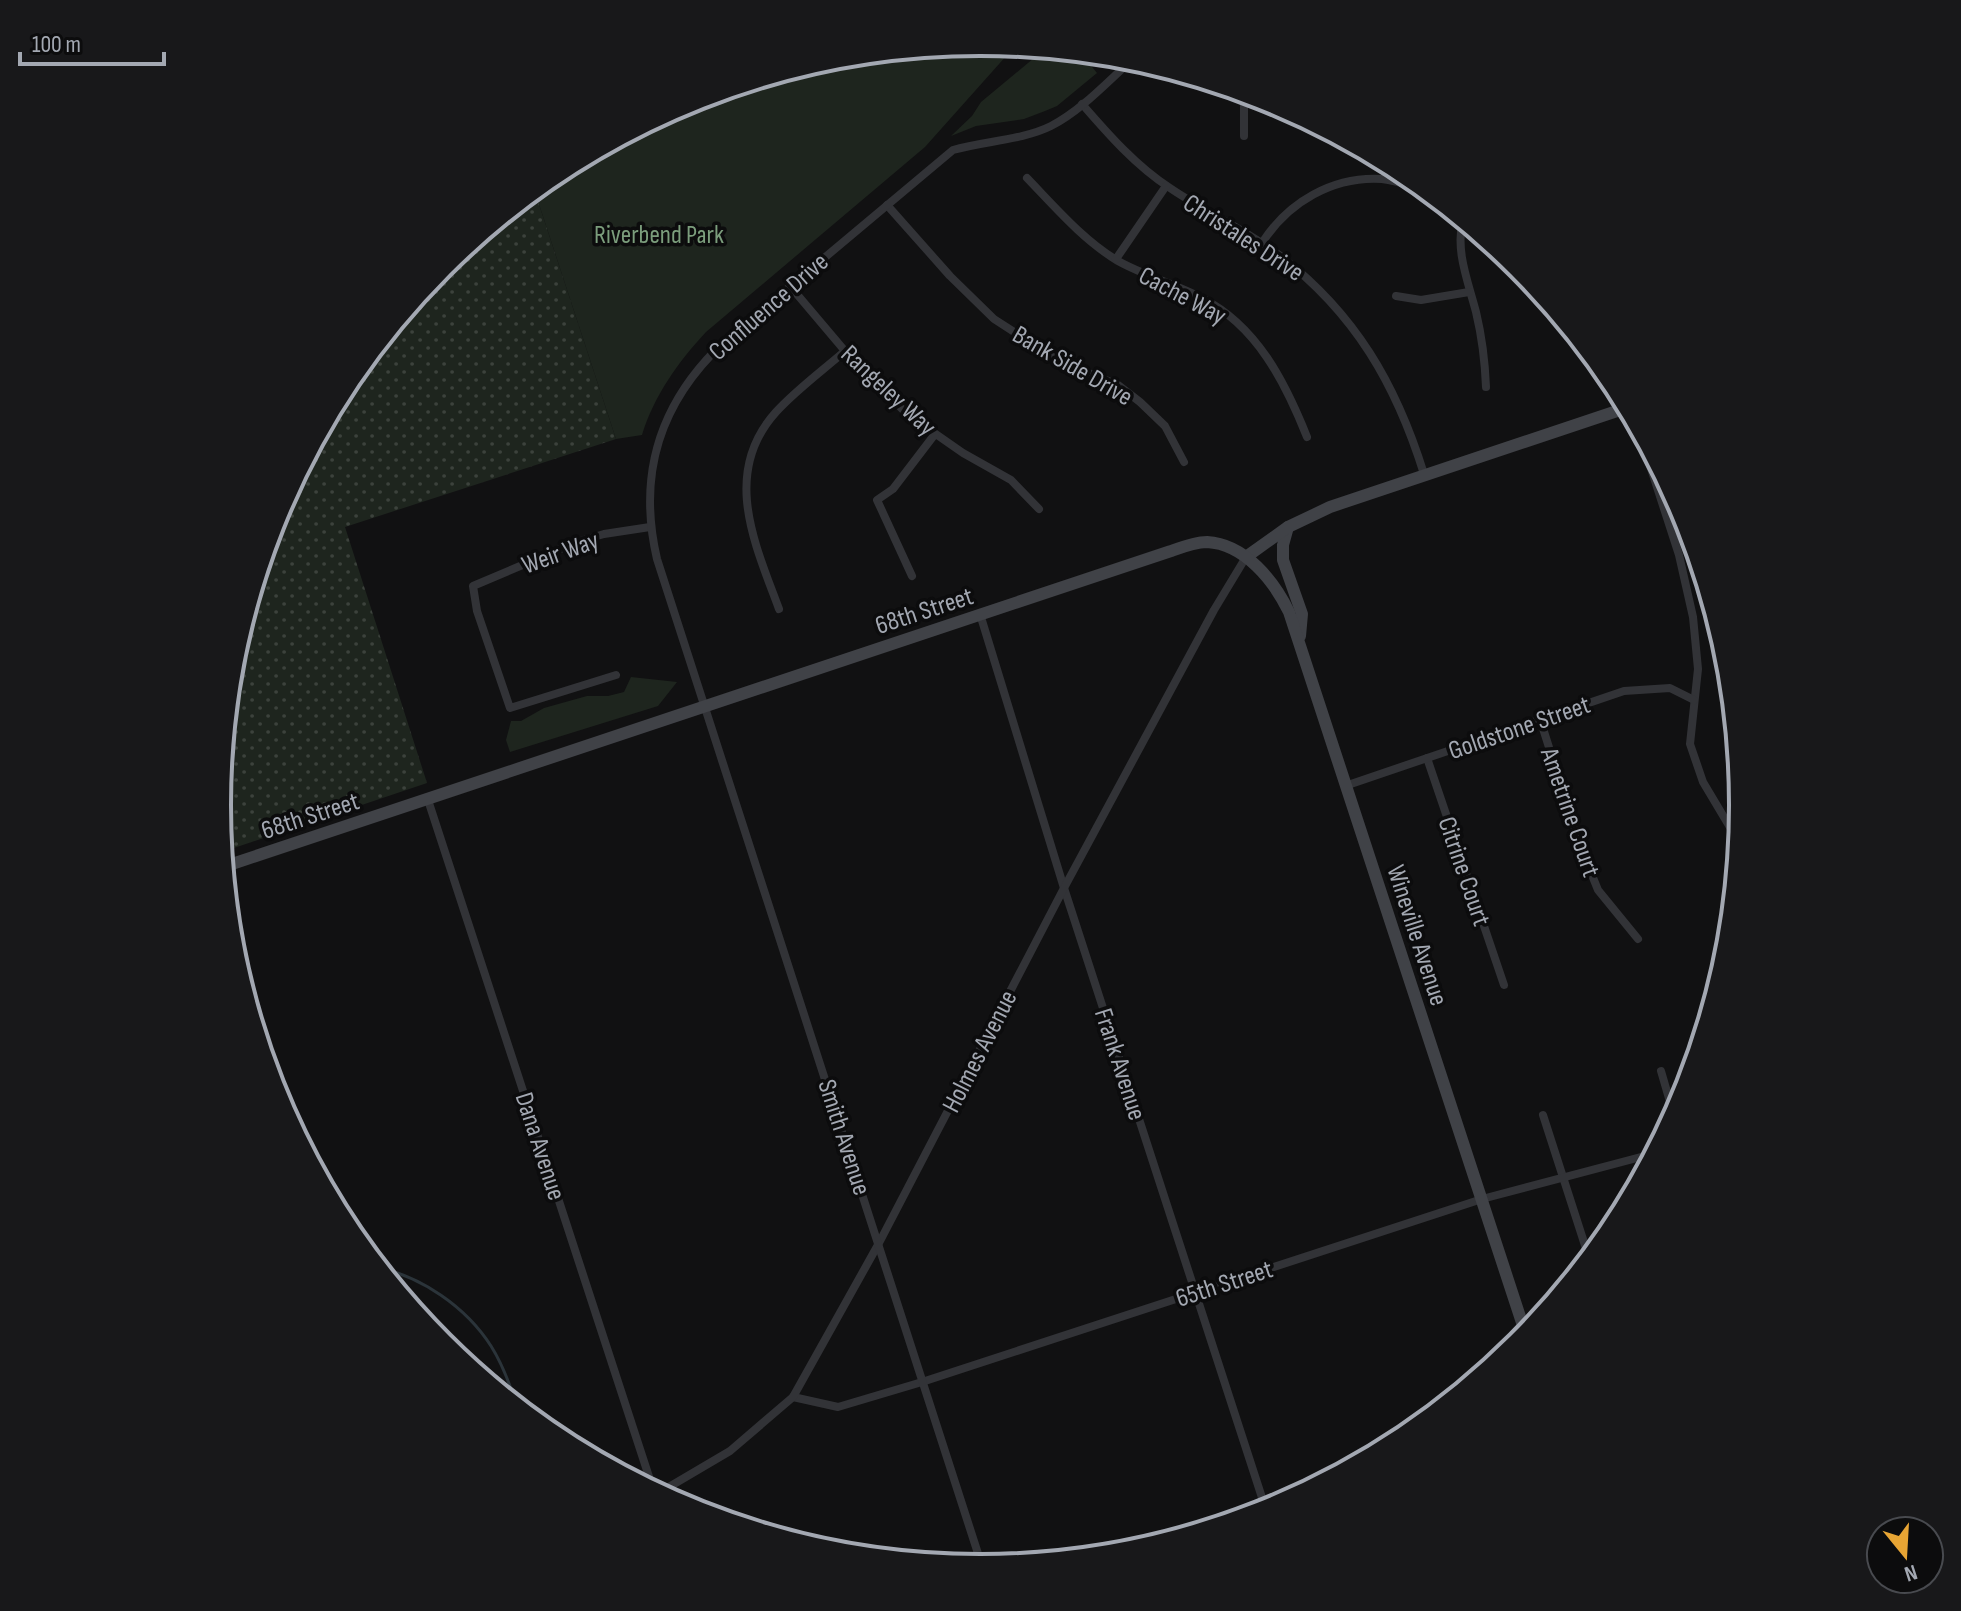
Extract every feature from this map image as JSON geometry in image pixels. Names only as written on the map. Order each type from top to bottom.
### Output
[{"type":"street","name":"Confluence Drive","points":[[704,705],[657,559],[650,527],[651,480],[657,446],[681,391],[708,357],[953,150],[1033,133],[1051,126],[1121,69]]},
{"type":"street","name":"Christales Drive","points":[[1082,104],[1121,147],[1166,186],[1262,243],[1307,277],[1332,302],[1373,353],[1401,407],[1424,474]]},
{"type":"street","points":[[1244,104],[1244,136]]},
{"type":"street","name":"Cache Way","points":[[1027,178],[1075,226],[1116,259],[1204,299],[1240,325],[1280,375],[1307,437]]},
{"type":"street","points":[[1262,243],[1294,207],[1314,193],[1368,179],[1398,183]]},
{"type":"street","points":[[1116,259],[1166,186]]},
{"type":"street","name":"Bank Side Drive","points":[[887,205],[950,276],[994,319],[1059,361],[1118,385],[1140,402],[1165,426],[1184,462]]},
{"type":"street","points":[[1460,230],[1469,292],[1481,335],[1486,387]]},
{"type":"street","name":"Rangeley Way","points":[[790,286],[889,397],[935,434],[1011,480],[1039,509]]},
{"type":"street","points":[[1396,296],[1421,300],[1469,292]]},
{"type":"street","points":[[779,609],[749,523],[746,496],[749,462],[754,445],[774,414],[845,351]]},
{"type":"street","points":[[1246,557],[1288,527],[1330,507],[1617,411]]},
{"type":"street","points":[[912,576],[877,500],[893,489],[935,434]]},
{"type":"street","points":[[1653,475],[1679,555],[1693,617],[1698,669],[1690,744],[1699,770],[1729,827]]},
{"type":"street","name":"Weir Way","points":[[616,675],[510,708],[477,611],[473,586],[577,542],[604,534],[650,527]]},
{"type":"street","points":[[1288,527],[1283,560],[1302,614],[1299,640]]},
{"type":"street","name":"68th Street","points":[[234,864],[1193,544],[1218,543],[1246,557]]},
{"type":"street","name":"Wineville Avenue","points":[[1246,557],[1280,593],[1299,640],[1522,1323]]},
{"type":"street","name":"Holmes Avenue","points":[[668,1486],[730,1450],[793,1397],[879,1243],[1064,888],[1214,610],[1246,557]]},
{"type":"street","name":"Frank Avenue","points":[[980,614],[1064,888],[1263,1500]]},
{"type":"street","name":"Goldstone Street","points":[[1345,786],[1624,691],[1670,688],[1694,700]]},
{"type":"street","name":"Smith Avenue","points":[[704,705],[978,1555]]},
{"type":"street","name":"Ametrine Court","points":[[1540,719],[1581,848],[1598,890],[1638,939]]},
{"type":"street","name":"Citrine Court","points":[[1427,758],[1504,985]]},
{"type":"street","name":"Dana Avenue","points":[[428,800],[651,1479]]},
{"type":"street","points":[[1661,1071],[1669,1100]]},
{"type":"street","points":[[1543,1115],[1586,1247]]},
{"type":"street","name":"65th Street","points":[[793,1397],[838,1407],[1482,1199],[1643,1156]]},
{"type":"green space","name":"Riverbend Park","points":[[1005,57],[925,147],[706,332],[668,380],[642,435],[616,439],[538,201],[606,156],[649,133],[740,96],[834,70],[883,62]]},
{"type":"green space","points":[[1034,58],[1090,64],[1097,73],[1057,106],[1024,119],[976,126],[951,136],[972,116],[981,102]]},
{"type":"green space","points":[[538,201],[616,439],[345,527],[427,783],[233,848],[233,756],[245,659],[271,565],[308,474],[357,389],[417,311],[486,242]]},
{"type":"green space","points":[[631,677],[677,682],[658,706],[510,752],[506,740],[511,721],[521,721],[544,708],[587,696],[624,692]]},
{"type":"waterway","points":[[394,1271],[441,1295],[469,1318],[495,1353],[511,1389]]}]
